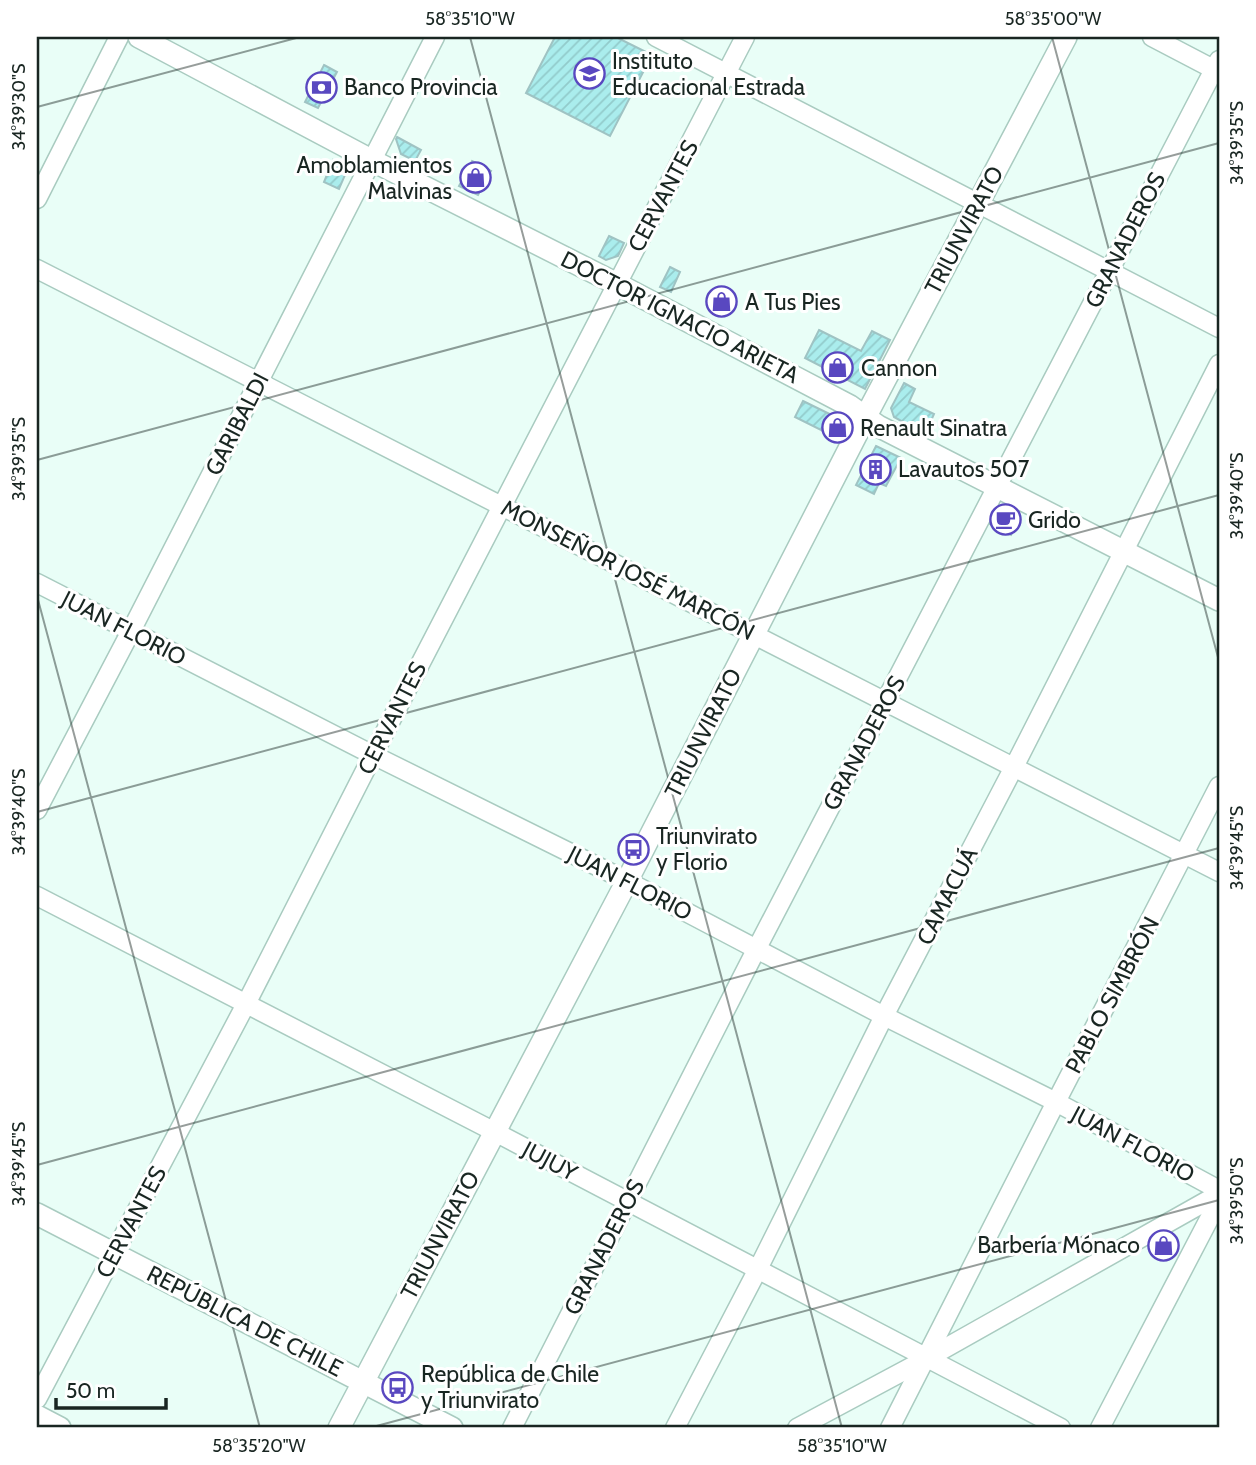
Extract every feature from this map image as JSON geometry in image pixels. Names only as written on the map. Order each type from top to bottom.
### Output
[{"type":"street","points":[[37,199],[119,37]]},
{"type":"street","name":"DOCTOR IGNACIO ARIETA","points":[[139,37],[373,161],[617,284],[866,416],[878,426],[1219,600]]},
{"type":"street","name":"GARIBALDI","points":[[37,810],[435,37]]},
{"type":"street","points":[[656,37],[1219,328]]},
{"type":"street","name":"CERVANTES","points":[[37,1399],[246,1004],[745,37]]},
{"type":"street","name":"TRIUNVIRATO","points":[[339,1428],[1066,37]]},
{"type":"street","points":[[1152,37],[1218,67]]},
{"type":"street","name":"GRANADEROS","points":[[512,1428],[757,948],[1109,270],[1218,67]]},
{"type":"street","name":"MONSEÑOR JOSÉ MARCÓN","points":[[37,269],[1219,872]]},
{"type":"street","name":"CAMACUÁ","points":[[675,1428],[1219,364]]},
{"type":"street","name":"JUAN FLORIO","points":[[37,583],[627,881],[884,1016],[1056,1102],[1219,1195]]},
{"type":"street","name":"PABLO SIMBRÓN","points":[[890,1428],[1219,786]]},
{"type":"street","name":"JUJUY","points":[[37,896],[1061,1428]]},
{"type":"street","points":[[797,1428],[1219,1195]]},
{"type":"street","points":[[1100,1428],[1219,1195]]},
{"type":"street","name":"REPÚBLICA DE CHILE","points":[[37,1214],[452,1428]]},
{"type":"street","points":[[37,1416],[58,1428]]},
{"type":"building","name":"Instituto Educacional Estrada","points":[[555,37],[616,37],[652,55],[610,136],[526,93]]},
{"type":"building","name":"Banco Provincia","points":[[324,65],[337,72],[318,108],[305,102]]},
{"type":"building","points":[[397,137],[421,150],[415,161],[401,154]]},
{"type":"building","points":[[333,160],[343,165],[345,175],[339,189],[324,182]]},
{"type":"building","name":"Amoblamientos Malvinas","points":[[472,161],[491,171],[478,195],[459,186]]},
{"type":"building","points":[[609,236],[624,243],[618,256],[606,260],[599,256]]},
{"type":"building","points":[[670,267],[680,272],[671,292],[660,287]]},
{"type":"building","points":[[819,330],[861,351],[872,331],[890,340],[865,389],[805,358]]},
{"type":"building","points":[[904,383],[915,389],[909,402],[934,414],[925,434],[894,417],[891,408]]},
{"type":"building","points":[[803,401],[848,423],[839,439],[795,417]]},
{"type":"building","name":"Lavautos 507","points":[[876,446],[901,458],[886,486],[879,483],[874,494],[856,485]]},
{"type":"building","name":"Grido","points":[[1004,509],[1020,518],[1011,535],[990,524],[996,513]]},
{"type":"place","name":"Instituto Educacional Estrada","points":[[589,74]]},
{"type":"place","name":"Banco Provincia","points":[[321,87]]},
{"type":"place","name":"Amoblamientos Malvinas","points":[[475,178]]},
{"type":"place","name":"A Tus Pies","points":[[722,302]]},
{"type":"place","name":"Cannon","points":[[838,368]]},
{"type":"place","name":"Renault Sinatra","points":[[837,428]]},
{"type":"place","name":"Lavautos 507","points":[[875,469]]},
{"type":"place","name":"Grido","points":[[1005,520]]},
{"type":"place","name":"Triunvirato y Florio","points":[[633,849]]},
{"type":"place","name":"Barbería Mónaco","points":[[1163,1245]]},
{"type":"place","name":"República de Chile y Triunvirato","points":[[398,1387]]}]
